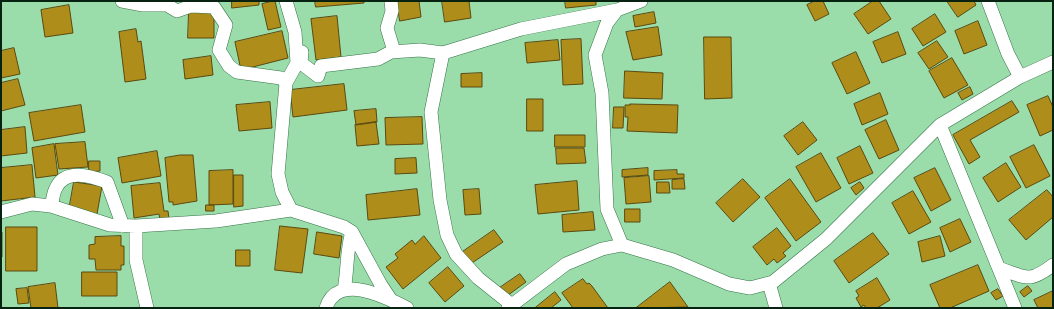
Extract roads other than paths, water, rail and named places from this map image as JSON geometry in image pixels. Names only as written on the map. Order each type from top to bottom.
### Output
[{"type":"street","points":[[122,1],[143,5],[167,5],[177,11],[191,6],[214,7],[226,25],[219,50],[229,66],[237,72],[281,78],[286,84]]},
{"type":"street","points":[[286,1],[303,54],[301,63],[318,76],[321,66],[378,59],[391,52],[420,50],[443,53],[521,29],[617,10],[640,1]]},
{"type":"street","points":[[391,1],[392,11],[386,28],[393,48],[391,52]]},
{"type":"street","points":[[988,1],[1008,54],[1020,77]]},
{"type":"street","points":[[617,10],[607,23],[595,55],[602,93],[607,208],[622,245]]},
{"type":"street","points":[[291,210],[282,192],[278,174],[286,84],[297,63],[295,32]]},
{"type":"street","points":[[443,53],[431,112],[440,200],[447,235],[456,254],[478,278],[511,307],[566,264],[602,249],[622,245],[673,260],[729,284],[750,288],[773,282],[826,239],[940,125],[1020,77],[1053,62]]},
{"type":"street","points":[[940,125],[1001,269],[1015,308]]},
{"type":"street","points":[[51,206],[56,187],[65,178],[77,174],[107,182],[129,226],[147,308]]},
{"type":"street","points":[[1,212],[32,204],[51,206],[110,225],[129,226],[216,221],[291,210],[344,226],[352,232],[381,285],[391,300]]},
{"type":"street","points":[[344,290],[348,270],[349,241],[352,232]]},
{"type":"street","points":[[1001,269],[1030,279],[1040,275],[1053,265]]},
{"type":"street","points":[[769,283],[776,308]]},
{"type":"street","points":[[326,308],[328,303],[344,290],[361,289],[391,300],[407,308]]}]
